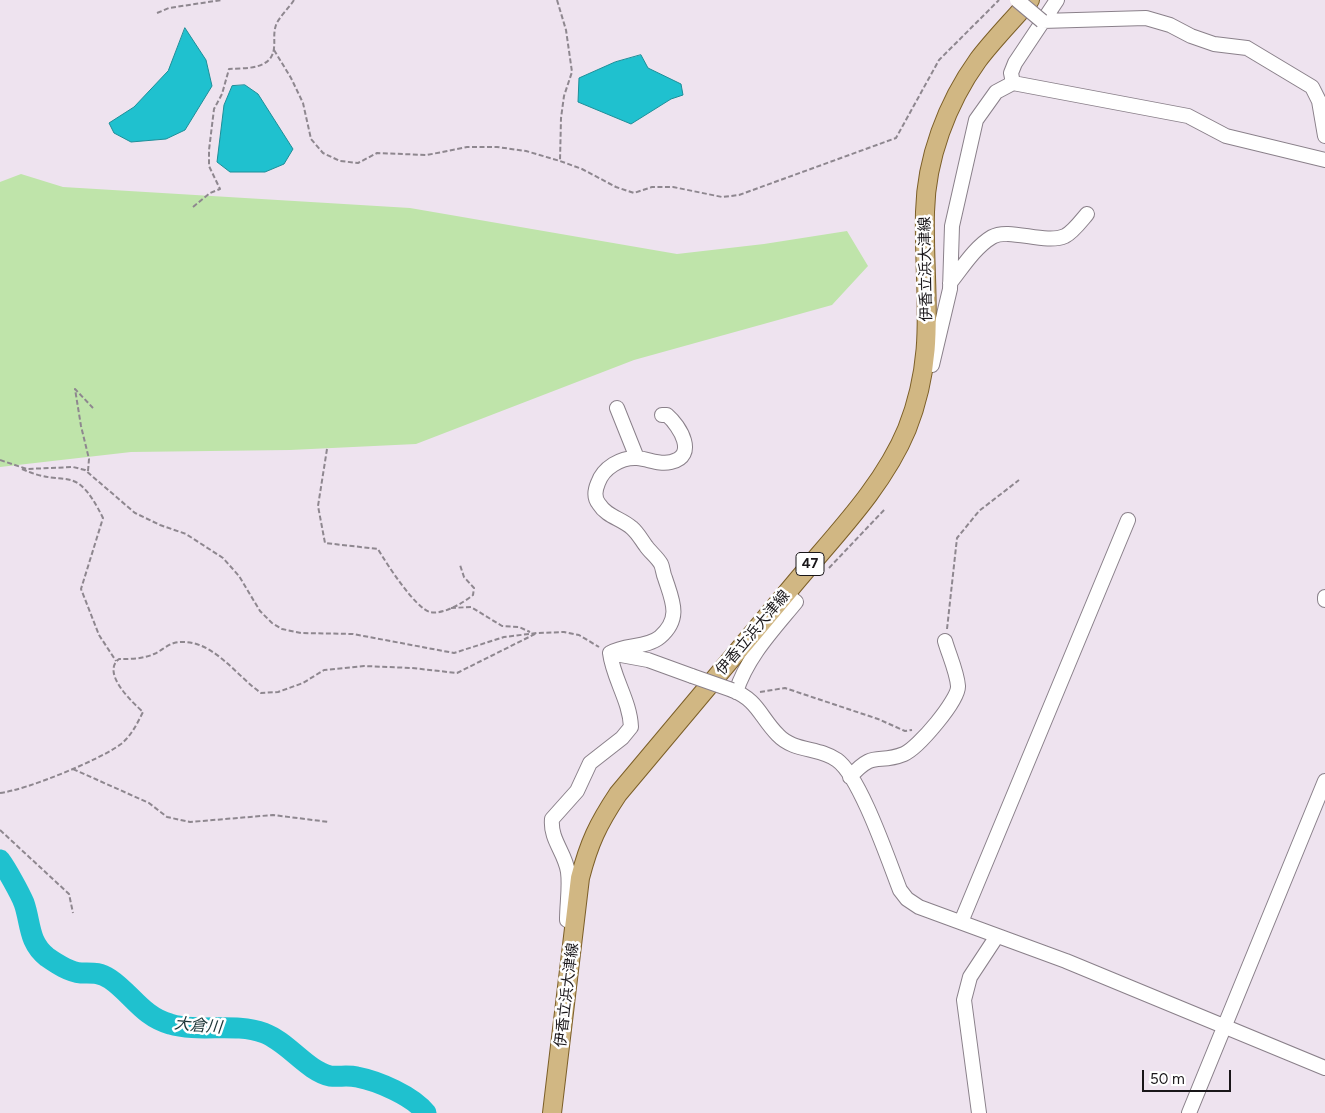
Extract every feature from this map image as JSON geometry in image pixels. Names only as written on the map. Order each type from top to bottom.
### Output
[{"type":"main road","name":"伊香立浜大津線","points":[[552,1113],[580,878],[588,849],[598,824],[618,794],[869,494],[885,470],[906,431],[918,397],[926,364],[928,318],[925,210],[933,158],[944,123],[978,60],[1030,0]]},
{"type":"street","points":[[1017,0],[1042,22],[1146,18],[1170,25],[1191,36],[1214,44],[1247,48],[1312,87],[1320,101],[1325,136]]},
{"type":"street","points":[[1013,83],[1011,73],[1015,63],[1057,0]]},
{"type":"street","points":[[926,364],[932,365],[950,283],[952,226],[976,120],[996,92],[1013,83],[1188,116],[1226,136],[1325,160]]},
{"type":"street","points":[[950,283],[975,252],[993,236],[1010,234],[1036,238],[1064,236],[1087,214]]},
{"type":"street","points":[[617,408],[637,458]]},
{"type":"street","points":[[610,653],[619,648],[650,642],[659,637],[673,616],[672,594],[660,563],[632,528],[603,510],[596,500],[596,488],[600,475],[609,466],[637,458],[652,462],[670,462],[679,459],[684,451],[685,440],[676,423],[667,415],[662,415]]},
{"type":"street","points":[[961,922],[1128,520]]},
{"type":"street","points":[[737,692],[742,673],[759,648],[796,602],[786,594]]},
{"type":"street","points":[[850,777],[861,764],[873,758],[892,757],[906,753],[919,744],[955,698],[958,686],[945,641]]},
{"type":"street","points":[[610,653],[648,660],[737,692],[754,702],[778,736],[793,745],[828,754],[839,761],[874,821],[900,890],[907,899],[919,907],[1066,961],[1325,1068]]},
{"type":"street","points":[[575,925],[567,920],[568,872],[564,856],[553,838],[552,819],[577,791],[590,763],[622,738],[631,727],[630,717],[612,668],[610,653]]},
{"type":"street","points":[[1189,1113],[1325,781]]},
{"type":"street","points":[[979,1113],[964,1000],[970,977],[997,936]]},
{"type":"path","points":[[156,12],[169,8],[222,0]]},
{"type":"path","points":[[294,0],[277,23],[273,38],[274,50],[291,78],[302,103],[311,139],[323,153],[340,161],[358,162],[376,154],[427,156],[468,148],[497,147],[526,151],[560,161],[582,169],[616,187],[634,193],[652,187],[673,187],[722,197],[739,196],[896,138],[939,60],[999,0]]},
{"type":"path","points":[[557,0],[566,30],[572,72],[564,96],[560,161]]},
{"type":"path","points":[[193,208],[210,193],[220,189],[209,166],[209,150],[214,109],[222,94],[229,69],[261,66],[274,50]]},
{"type":"path","points":[[88,472],[89,459],[81,426],[76,389],[93,408]]},
{"type":"path","points":[[327,449],[318,506],[325,543],[378,549],[418,604],[428,612],[438,612],[449,608],[473,595],[474,588],[464,577],[460,565]]},
{"type":"path","points":[[0,460],[32,474],[72,479],[93,498],[104,518],[81,589],[100,635],[116,661],[116,682],[142,712],[135,728],[120,744],[73,769],[17,791],[0,793]]},
{"type":"path","points":[[19,468],[74,467],[88,472],[135,513],[160,525],[186,534],[223,558],[239,576],[260,611],[272,623],[282,628],[300,633],[353,634],[454,653],[504,637],[537,632],[564,632],[579,635],[610,653]]},
{"type":"path","points":[[945,641],[957,538],[979,511],[1019,480]]},
{"type":"path","points":[[828,569],[885,509]]},
{"type":"path","points":[[449,608],[471,607],[498,624],[519,627],[532,633]]},
{"type":"path","points":[[116,661],[119,658],[131,659],[152,655],[172,644],[189,642],[203,645],[261,693],[278,692],[324,670],[364,666],[412,668],[457,673],[537,632]]},
{"type":"path","points":[[737,692],[785,688],[878,719],[905,731],[915,730]]},
{"type":"path","points":[[73,769],[149,802],[167,817],[180,820],[190,822],[273,816],[329,822]]},
{"type":"path","points":[[0,830],[69,894],[73,913]]},
{"type":"green space","points":[[21,174],[63,187],[410,208],[677,254],[764,244],[847,231],[868,266],[832,305],[634,360],[416,444],[290,450],[131,452],[0,467],[0,182]]},
{"type":"water","points":[[185,28],[206,60],[212,86],[185,130],[166,139],[131,142],[114,133],[109,123],[134,107],[168,71]]},
{"type":"water","points":[[641,55],[648,68],[681,84],[683,95],[671,99],[631,124],[578,102],[579,78],[615,62]]},
{"type":"water","points":[[245,85],[258,94],[293,149],[284,164],[265,172],[230,172],[217,162],[224,105],[232,86]]},
{"type":"waterway","name":"大倉川","points":[[0,860],[24,903],[36,945],[47,957],[59,965],[81,973],[103,975],[118,985],[152,1016],[161,1021],[181,1027],[241,1028],[264,1033],[273,1037],[305,1063],[322,1073],[330,1076],[357,1077],[375,1082],[404,1095],[426,1113]]}]
